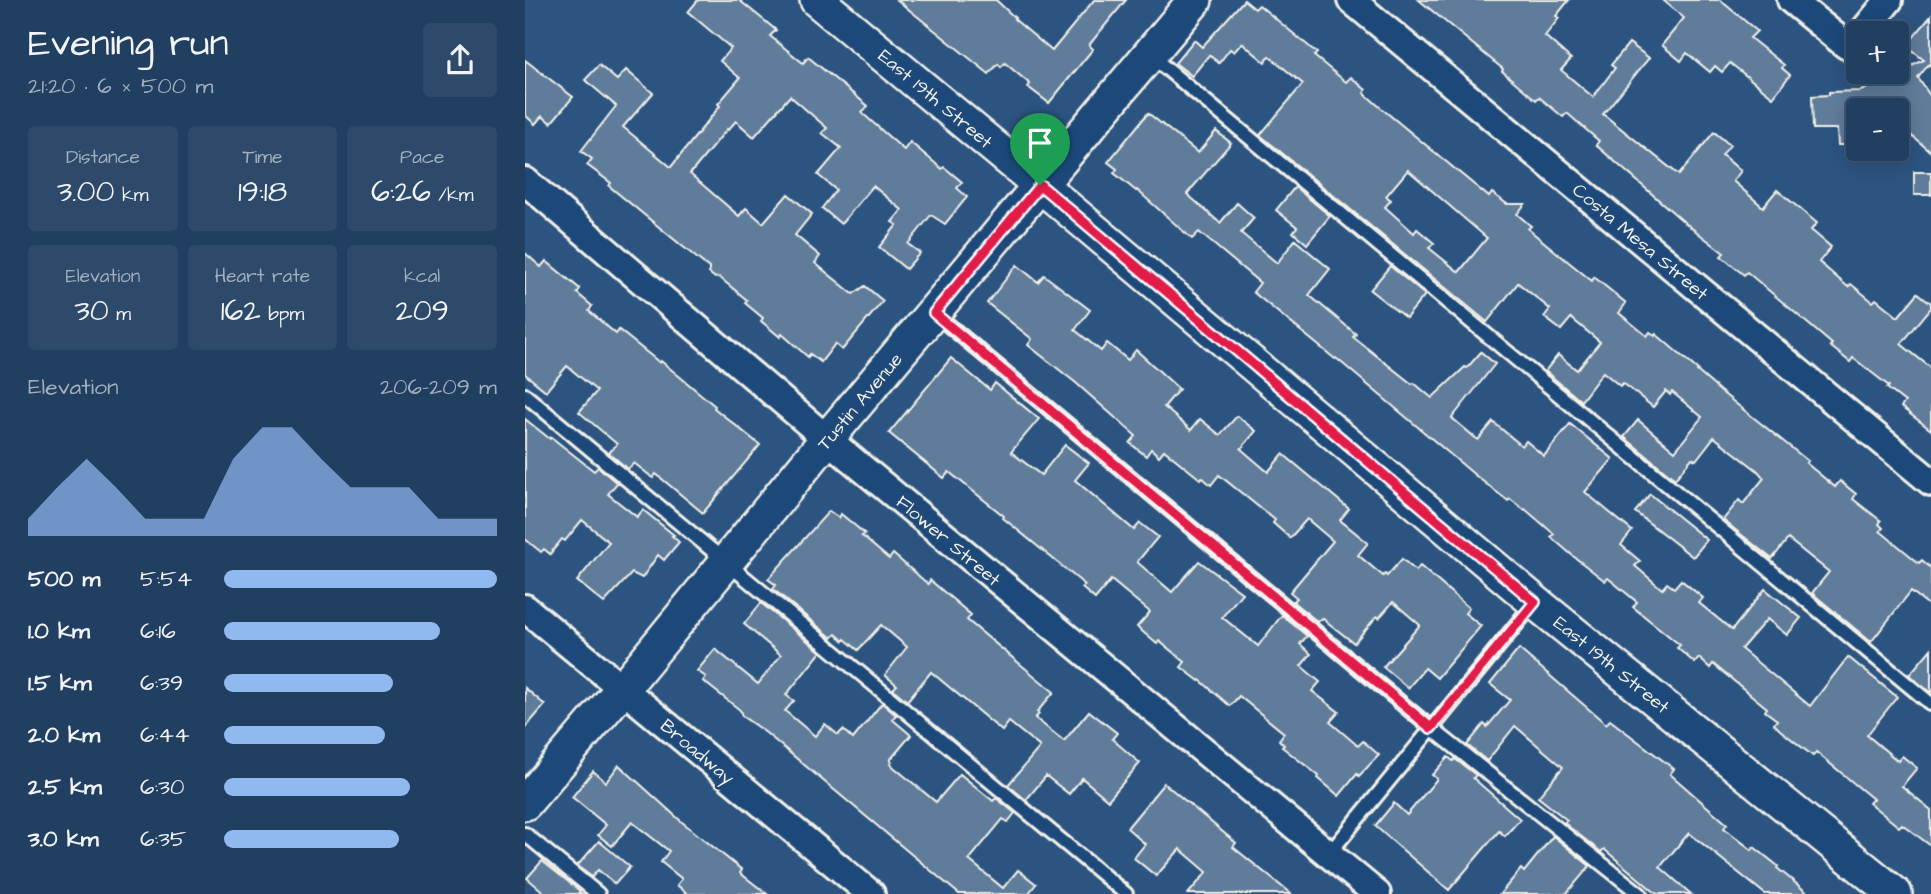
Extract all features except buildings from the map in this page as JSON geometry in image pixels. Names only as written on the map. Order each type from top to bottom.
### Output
[{"type":"street","name":"East 19th Street","points":[[817,0],[1535,602],[1895,894]]},
{"type":"street","name":"Tustin Avenue","points":[[525,803],[1195,0]]},
{"type":"street","name":"Costa Mesa Street","points":[[1351,0],[1931,482]]},
{"type":"street","points":[[1791,0],[1846,46]]},
{"type":"street","points":[[1872,21],[1889,0]]},
{"type":"street","name":"Flower Street","points":[[525,181],[827,439],[1377,894]]},
{"type":"street","name":"Broadway","points":[[525,608],[871,894]]},
{"type":"lane","points":[[1149,55],[1931,704]]},
{"type":"lane","points":[[934,313],[1431,728],[1640,894]]},
{"type":"lane","points":[[525,396],[1126,894]]},
{"type":"lane","points":[[1328,855],[1535,602]]},
{"type":"lane","points":[[525,834],[598,894]]},
{"type":"route","points":[[1040,185],[1535,602],[1431,728],[934,313],[1040,185]]}]
